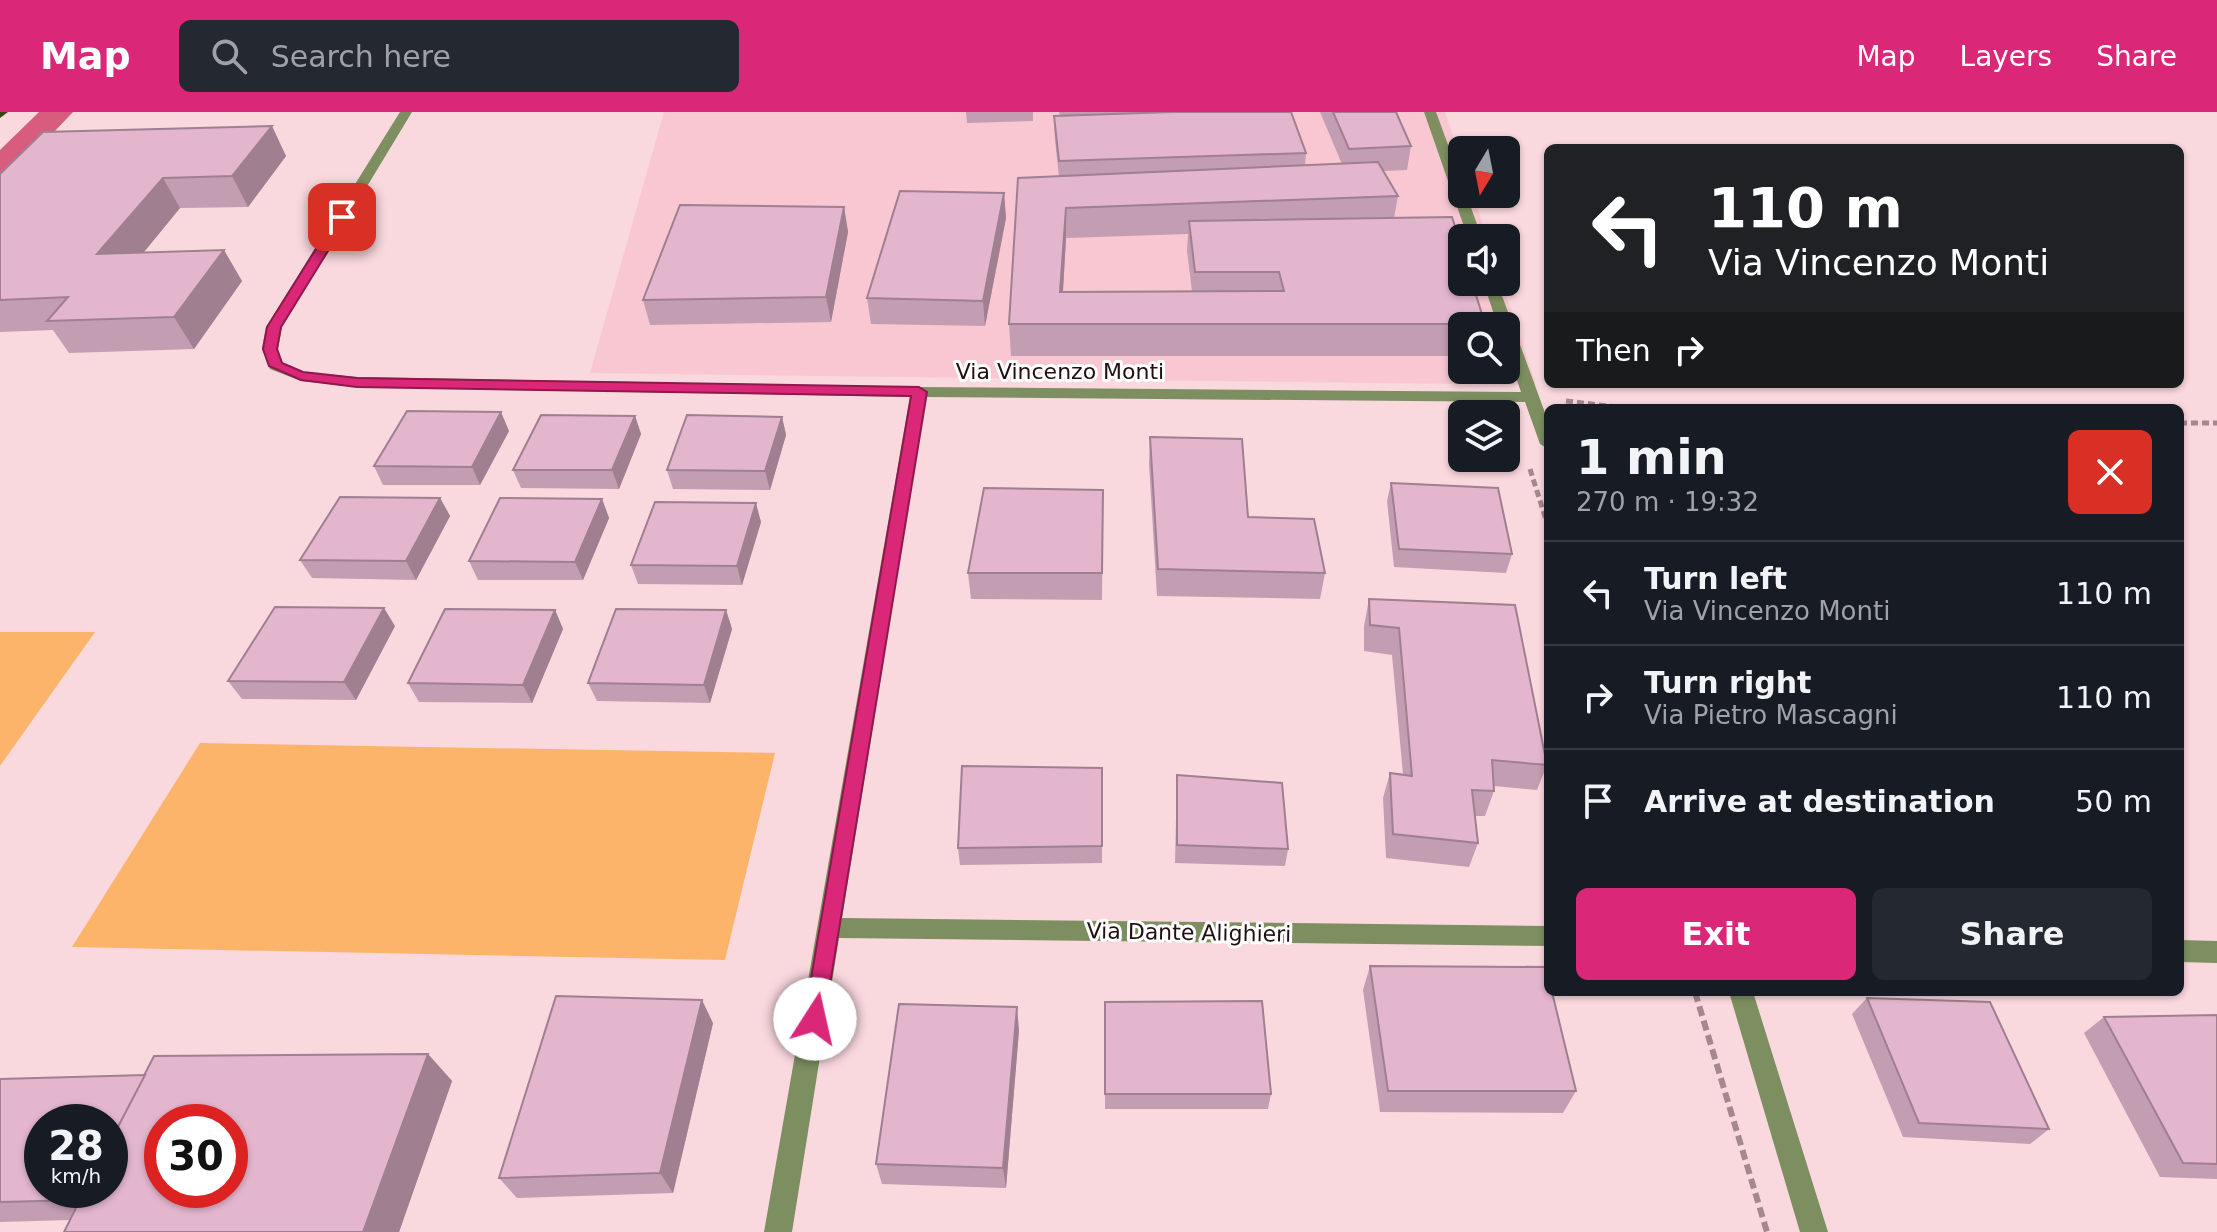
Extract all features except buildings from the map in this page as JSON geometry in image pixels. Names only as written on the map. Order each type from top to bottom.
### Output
[{"type":"street","name":"Via Vincenzo Monti","points":[[406,112],[274,327],[270,349],[276,366],[301,376],[357,382],[919,392],[1531,397]]},
{"type":"street","points":[[1430,112],[1470,224]]},
{"type":"street","points":[[1520,366],[1544,433]]},
{"type":"street","points":[[778,1232],[919,392]]},
{"type":"street","name":"Via Dante Alighieri","points":[[830,928],[1544,936]]},
{"type":"street","points":[[2184,951],[2217,952]]},
{"type":"street","points":[[1742,996],[1814,1232]]},
{"type":"path","points":[[1531,397],[1591,404]]},
{"type":"path","points":[[2184,423],[2217,423]]},
{"type":"path","points":[[1696,996],[1767,1232]]},
{"type":"shaded area","points":[[664,112],[1445,112],[1453,136],[1448,136],[1448,208],[1477,208],[1483,224],[1448,224],[1448,296],[1507,296],[1512,312],[1448,312],[1448,384],[590,373]]},
{"type":"shaded area","points":[[1520,337],[1536,385],[1457,384],[1520,384]]},
{"type":"shaded area","points":[[0,632],[95,632],[0,766]]},
{"type":"shaded area","points":[[200,743],[775,753],[725,960],[72,947]]},
{"type":"waterway","points":[[0,169],[57,112]]},
{"type":"route","points":[[342,217],[274,327],[270,349],[276,366],[301,376],[357,382],[919,392],[815,1019]]}]
